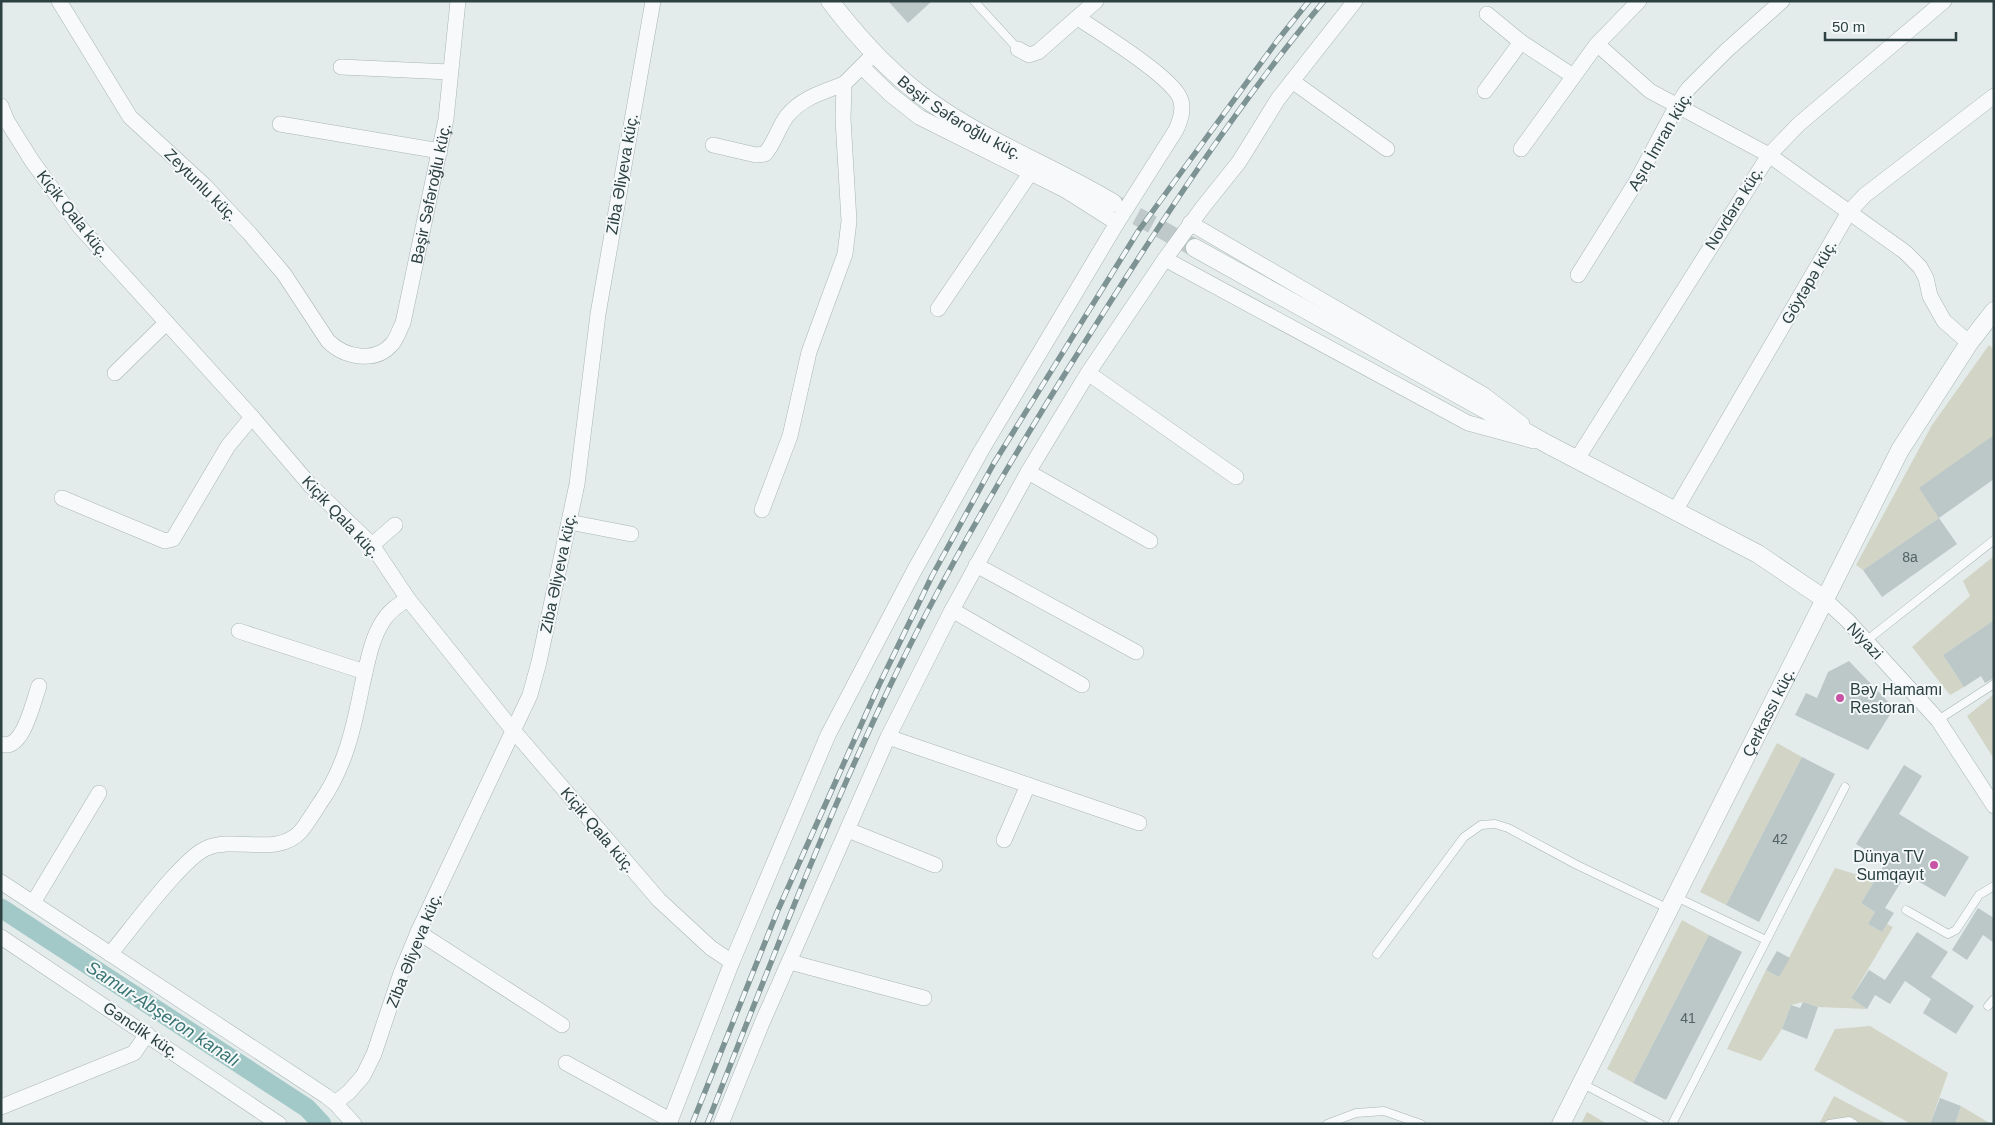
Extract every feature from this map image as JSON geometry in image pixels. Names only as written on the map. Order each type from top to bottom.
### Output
[{"type":"street","name":"Zeytunlu küç.","points":[[59,1],[130,117],[204,185],[250,234],[284,274],[328,341],[336,349],[356,357]]},
{"type":"street","name":"Bəşir Səfəroğlu küç.","points":[[356,357],[376,354],[385,350],[393,344],[403,323],[446,120],[458,1]]},
{"type":"street","name":"Ziba Əliyeva küç.","points":[[335,1103],[349,1092],[363,1076],[374,1054],[418,932],[532,687],[577,484],[598,314],[653,1]]},
{"type":"street","name":"Bəşir Səfəroğlu küç.","points":[[830,1],[874,54],[913,89],[947,113],[1009,148],[1071,178],[1113,203]]},
{"type":"street","points":[[1018,49],[1029,55],[1038,52],[1096,1]]},
{"type":"street","points":[[721,1124],[888,737],[952,610],[1028,472],[1088,374],[1165,259],[1190,224],[1230,176],[1292,81],[1355,1]]},
{"type":"street","points":[[1521,149],[1598,44],[1639,1]]},
{"type":"street","name":"Aşıq İmran küç.","points":[[1578,275],[1636,182],[1676,107],[1688,89],[1709,67],[1782,1]]},
{"type":"street","name":"Novdərə küç.","points":[[1577,459],[1769,155],[1799,124],[1944,1]]},
{"type":"street","points":[[1487,14],[1521,42],[1573,76]]},
{"type":"street","points":[[566,1063],[670,1122],[732,962],[828,735],[914,571],[981,451],[1116,223],[1176,130],[1181,118],[1182,106],[1179,96],[1156,73],[1078,18]]},
{"type":"street","points":[[1486,91],[1521,42]]},
{"type":"street","points":[[1598,44],[1650,91],[1676,107],[1769,155],[1905,252],[1920,267],[1926,278],[1935,308],[1944,321],[1969,343]]},
{"type":"street","points":[[713,144],[756,155],[765,154],[774,144],[786,117],[804,100],[844,84],[874,54]]},
{"type":"street","points":[[340,67],[450,72]]},
{"type":"street","points":[[862,67],[890,94],[919,117],[1065,190],[1116,223]]},
{"type":"street","points":[[1292,81],[1387,149]]},
{"type":"street","points":[[762,510],[790,436],[809,352],[845,254],[849,221],[843,119],[844,84]]},
{"type":"street","name":"Göytəpə küç.","points":[[1674,511],[1850,212],[1865,195],[1994,96]]},
{"type":"street","name":"Kiçik Qala küç.","points":[[1,106],[7,121],[32,161],[80,227],[252,417],[310,485],[372,545],[408,599],[512,729],[658,900],[711,948],[732,962]]},
{"type":"street","points":[[280,124],[440,151]]},
{"type":"street","points":[[938,308],[1031,172]]},
{"type":"street","points":[[1190,224],[1484,395],[1549,445]]},
{"type":"street","points":[[1195,248],[1549,445],[1778,566],[1823,598]]},
{"type":"street","points":[[1165,259],[1468,423],[1549,445]]},
{"type":"street","name":"Çerkassı küç.","points":[[1561,1124],[1673,903],[1823,598],[1900,450],[1969,343],[1988,322]]},
{"type":"street","points":[[115,372],[166,323]]},
{"type":"street","points":[[1088,374],[1236,477]]},
{"type":"street","points":[[62,498],[165,540],[172,539],[228,446],[252,417]]},
{"type":"street","points":[[1028,472],[1150,541]]},
{"type":"street","points":[[568,522],[631,534]]},
{"type":"street","points":[[372,545],[395,525]]},
{"type":"street","points":[[976,565],[1136,652]]},
{"type":"street","name":"Niyazi","points":[[1823,598],[1866,641],[1938,720],[1994,806]]},
{"type":"street","points":[[110,954],[173,878],[192,858],[206,848],[225,843],[272,844],[287,842],[300,832],[326,795],[342,765],[375,635],[390,612],[408,599]]},
{"type":"street","points":[[952,610],[1082,685]]},
{"type":"street","points":[[239,631],[365,672]]},
{"type":"street","points":[[1,744],[6,746],[14,744],[21,736],[39,686]]},
{"type":"street","points":[[888,737],[1139,823]]},
{"type":"street","points":[[1004,840],[1028,785]]},
{"type":"street","points":[[33,904],[99,793]]},
{"type":"street","points":[[848,830],[935,865]]},
{"type":"street","points":[[1,882],[335,1103],[354,1124]]},
{"type":"street","points":[[418,932],[562,1025]]},
{"type":"street","name":"Gənclik küç.","points":[[1,937],[147,1034],[275,1123]]},
{"type":"street","points":[[790,962],[924,998]]},
{"type":"street","points":[[1,1107],[134,1053],[147,1034]]},
{"type":"lane","points":[[974,1],[1018,49]]},
{"type":"lane","points":[[1866,641],[1994,540]]},
{"type":"lane","points":[[1938,720],[1994,684]]},
{"type":"lane","points":[[1672,1124],[1845,787]]},
{"type":"lane","points":[[1377,954],[1464,837],[1481,824],[1495,824],[1508,828],[1577,865],[1766,940]]},
{"type":"lane","points":[[1906,910],[1948,934],[1956,930],[1979,895],[1994,886]]},
{"type":"lane","points":[[1988,1006],[1994,999]]},
{"type":"lane","points":[[1582,1084],[1660,1124]]},
{"type":"lane","points":[[1327,1124],[1356,1113],[1384,1111],[1421,1124]]},
{"type":"lane","points":[[1828,1124],[1849,1121],[1854,1124]]},
{"type":"shaded area","points":[[1989,345],[1994,349],[1994,435],[1939,518],[1863,570],[1856,565],[1932,425]]},
{"type":"shaded area","points":[[1994,556],[1994,620],[1943,655],[1964,687],[1950,695],[1912,647],[1970,596],[1963,581]]},
{"type":"shaded area","points":[[1994,696],[1994,759],[1967,716]]},
{"type":"shaded area","points":[[1777,743],[1802,757],[1726,905],[1700,892]]},
{"type":"shaded area","points":[[1835,868],[1875,880],[1861,903],[1875,912],[1868,924],[1882,932],[1887,924],[1893,927],[1851,998],[1867,1009],[1818,1007],[1803,1002],[1791,1005],[1782,1029],[1761,1061],[1727,1049],[1766,970],[1779,977]]},
{"type":"shaded area","points":[[1682,920],[1709,935],[1633,1083],[1607,1069]]},
{"type":"shaded area","points":[[1870,1026],[1948,1073],[1930,1124],[1911,1124],[1814,1070],[1835,1029]]},
{"type":"shaded area","points":[[1834,1096],[1887,1124],[1819,1124]]},
{"type":"shaded area","points":[[1961,1106],[1991,1124],[1955,1124]]},
{"type":"shaded area","points":[[1587,1112],[1607,1124],[1581,1124]]},
{"type":"building","points":[[888,1],[932,1],[908,23]]},
{"type":"building","points":[[1994,435],[1994,479],[1939,518],[1919,488]]},
{"type":"building","points":[[1939,518],[1957,544],[1882,597],[1863,570]]},
{"type":"building","points":[[1994,620],[1994,678],[1985,683],[1981,676],[1964,687],[1943,655]]},
{"type":"building","points":[[1849,661],[1894,708],[1868,750],[1795,715],[1806,693],[1817,698],[1828,672]]},
{"type":"building","points":[[1802,757],[1835,774],[1759,922],[1726,905]]},
{"type":"building","points":[[1904,765],[1922,776],[1899,814],[1969,857],[1945,897],[1906,874],[1885,908],[1894,913],[1882,932],[1868,924],[1875,912],[1861,903],[1886,862],[1856,844]]},
{"type":"building","points":[[1978,908],[1994,918],[1994,943],[1983,935],[1967,960],[1952,950]]},
{"type":"building","points":[[1917,932],[1948,952],[1931,977],[1974,1006],[1956,1034],[1923,1013],[1931,999],[1905,981],[1890,1004],[1875,995],[1867,1009],[1851,998],[1869,970],[1885,980]]},
{"type":"building","points":[[1709,935],[1742,952],[1666,1100],[1633,1083]]},
{"type":"building","points":[[1777,951],[1790,958],[1779,977],[1766,970]]},
{"type":"building","points":[[1803,1002],[1818,1007],[1807,1039],[1782,1029],[1791,1005],[1800,1008]]},
{"type":"building","points":[[1940,1098],[1961,1106],[1955,1124],[1930,1124]]},
{"type":"waterway","name":"Samur-Abşeron kanalı","points":[[1,908],[307,1108],[322,1124]]},
{"type":"tunnel","points":[[1113,203],[1195,248]]},
{"type":"railway","points":[[692,1124],[778,910],[879,685],[932,576],[994,463],[1139,230],[1277,41],[1309,1]]},
{"type":"railway","points":[[707,1124],[794,904],[840,796],[889,688],[959,552],[1063,377],[1173,206],[1261,81],[1324,1]]},
{"type":"place","name":"Bәy Hamamı Restoran","points":[[1840,698]]},
{"type":"place","name":"Dünya TV Sumqayıt","points":[[1934,865]]}]
